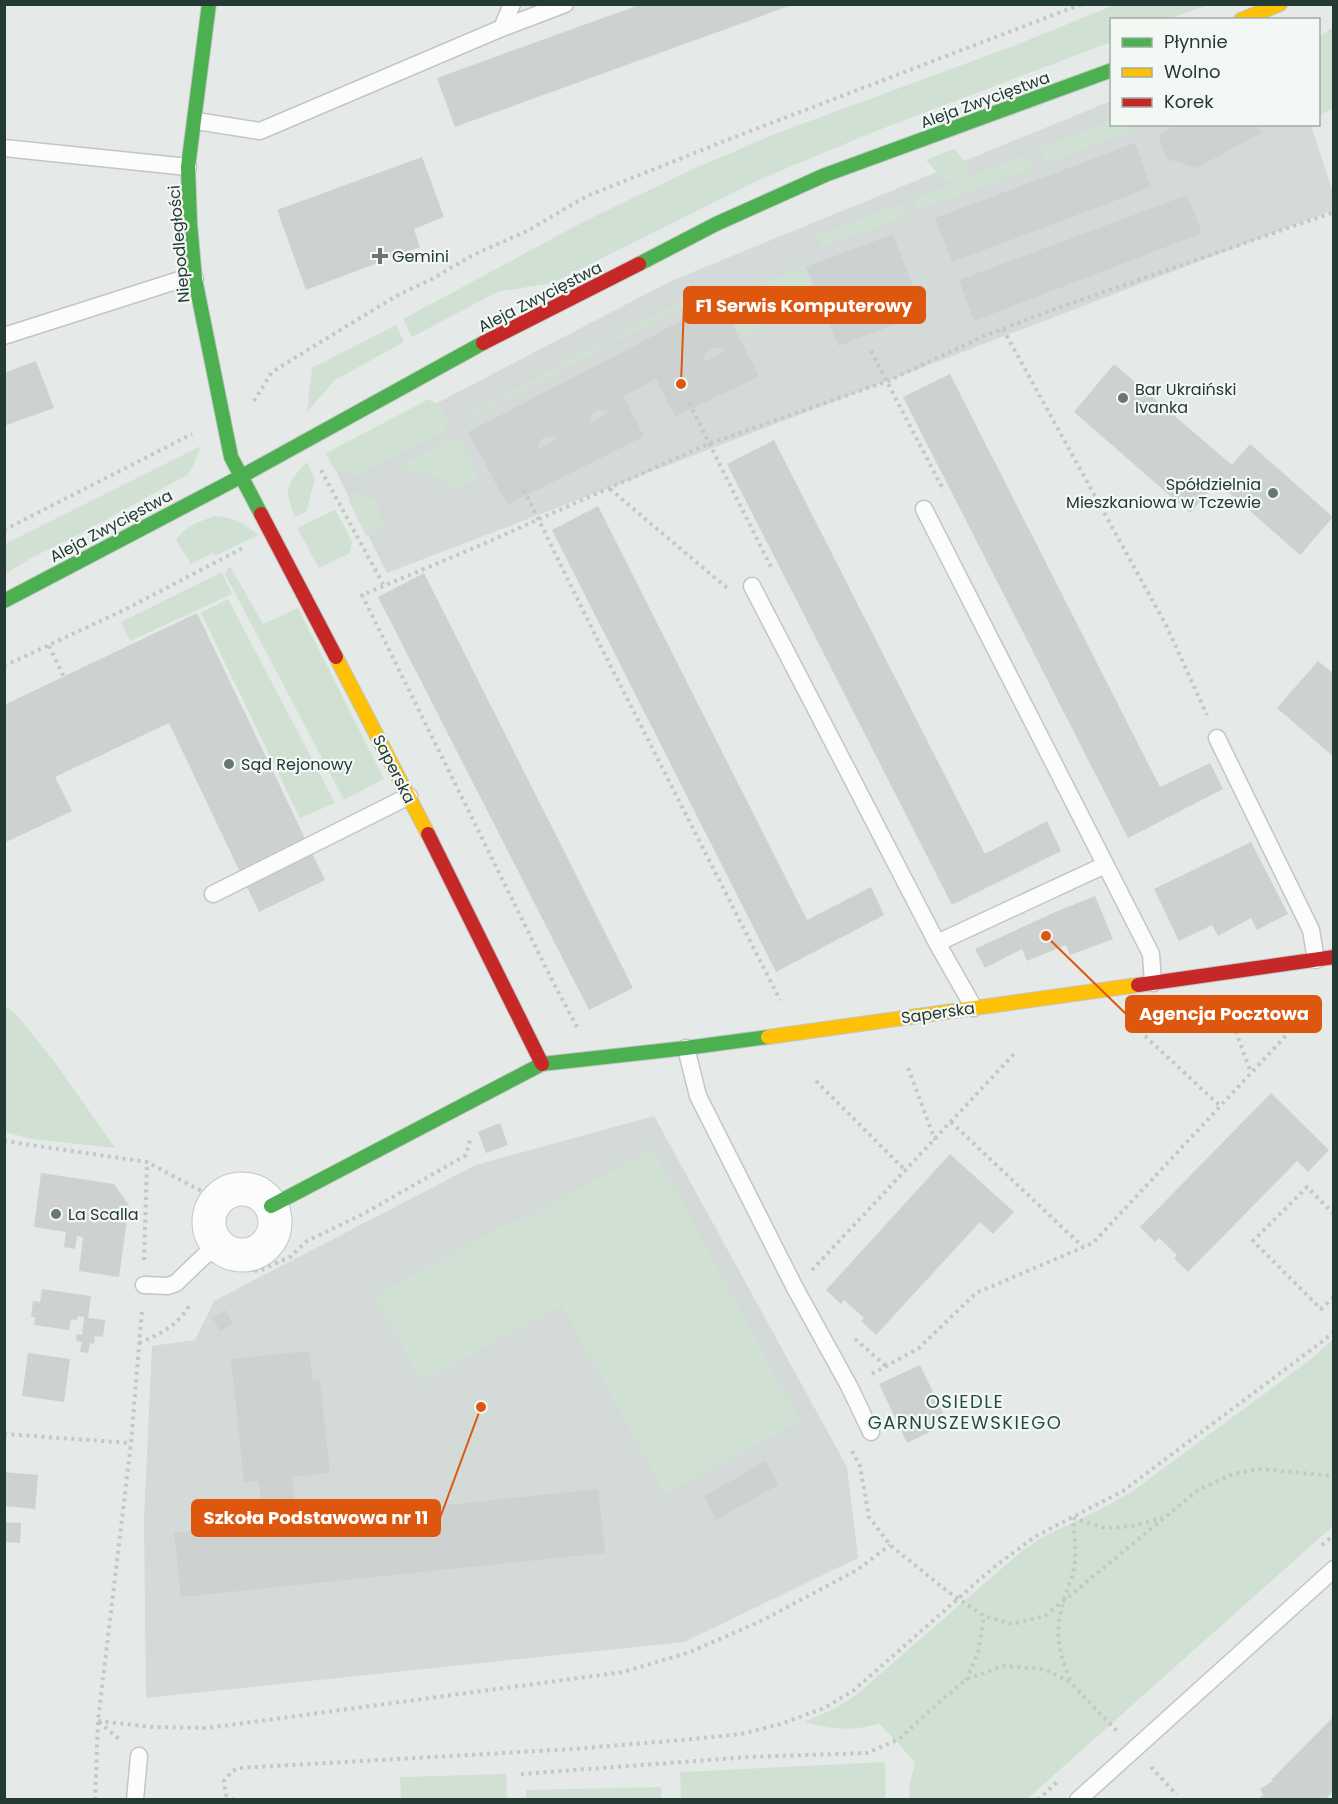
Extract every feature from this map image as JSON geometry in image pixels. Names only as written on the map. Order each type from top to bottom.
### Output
[{"type":"street","name":"Niepodległości","points":[[210,4],[188,167],[190,223],[195,279],[231,457],[242,476]]},
{"type":"street","points":[[1246,18],[1280,4]]},
{"type":"street","name":"Aleja Zwycięstwa","points":[[4,601],[242,476],[472,349],[716,224],[825,175],[1110,71]]},
{"type":"street","name":"Saperska","points":[[242,476],[409,796],[542,1064]]},
{"type":"street","name":"Saperska","points":[[271,1206],[542,1064],[686,1048],[1334,957]]},
{"type":"street","points":[[240,1189],[253,1191],[264,1198],[271,1206],[275,1221],[274,1233],[267,1245],[256,1252],[244,1255],[231,1254],[224,1257],[212,1237],[209,1224],[211,1211],[218,1200],[228,1192],[240,1189]]},
{"type":"lane","points":[[501,28],[512,4]]},
{"type":"lane","points":[[196,121],[260,131],[501,28],[565,4]]},
{"type":"lane","points":[[4,148],[188,167]]},
{"type":"lane","points":[[4,336],[179,280],[195,279]]},
{"type":"lane","points":[[924,509],[1151,954],[1153,983]]},
{"type":"lane","points":[[752,586],[937,943],[974,1008]]},
{"type":"lane","points":[[1217,738],[1311,930],[1316,960]]},
{"type":"lane","points":[[213,894],[409,796]]},
{"type":"lane","points":[[937,943],[1105,865]]},
{"type":"lane","points":[[686,1048],[698,1095],[795,1288],[849,1386],[871,1432]]},
{"type":"lane","points":[[144,1285],[168,1286],[176,1283],[204,1256],[224,1257]]},
{"type":"lane","points":[[1078,1800],[1334,1569]]},
{"type":"lane","points":[[135,1800],[139,1756]]},
{"type":"path","points":[[250,407],[272,372],[305,351],[398,295],[432,279],[473,255],[527,231],[587,196],[1082,4]]},
{"type":"path","points":[[552,980],[362,595],[610,489],[708,444],[888,381],[984,336],[1055,309],[1334,212]]},
{"type":"path","points":[[1003,329],[1166,625],[1217,738]]},
{"type":"path","points":[[871,351],[947,497]]},
{"type":"path","points":[[689,403],[739,505]]},
{"type":"path","points":[[4,530],[192,434]]},
{"type":"path","points":[[318,464],[383,585]]},
{"type":"path","points":[[610,489],[735,594],[752,586]]},
{"type":"path","points":[[524,490],[784,1009]]},
{"type":"path","points":[[4,666],[124,610],[252,544]]},
{"type":"path","points":[[49,645],[64,677]]},
{"type":"path","points":[[849,1386],[920,1348],[976,1293],[1093,1243],[1305,1015]]},
{"type":"path","points":[[1233,1024],[1251,1073]]},
{"type":"path","points":[[1145,1036],[1220,1106]]},
{"type":"path","points":[[795,1288],[1014,1054]]},
{"type":"path","points":[[908,1068],[934,1140]]},
{"type":"path","points":[[816,1081],[906,1171]]},
{"type":"path","points":[[951,1122],[1083,1247]]},
{"type":"path","points":[[224,1257],[259,1271],[290,1257],[307,1241],[367,1212],[466,1155],[471,1135]]},
{"type":"path","points":[[4,1141],[147,1162],[218,1200]]},
{"type":"path","points":[[96,1800],[98,1721],[131,1443],[144,1285],[147,1162]]},
{"type":"path","points":[[1334,1214],[1307,1187],[1253,1241],[1321,1309],[1334,1297]]},
{"type":"path","points":[[139,1343],[164,1333],[185,1312],[194,1297]]},
{"type":"path","points":[[233,1799],[226,1795],[224,1781],[232,1771],[239,1768],[573,1749],[741,1734],[781,1724],[824,1708],[853,1691],[994,1567],[1036,1536],[1123,1491],[1334,1332]]},
{"type":"path","points":[[4,1434],[131,1443]]},
{"type":"path","points":[[850,1448],[860,1466],[869,1517],[890,1545],[984,1616],[1012,1624],[1045,1616],[1198,1491],[1233,1474],[1260,1469],[1334,1476]]},
{"type":"path","points":[[1073,1518],[1105,1528],[1133,1526],[1166,1516]]},
{"type":"path","points":[[1070,1682],[1059,1653],[1058,1626],[1074,1568],[1073,1518]]},
{"type":"path","points":[[98,1721],[153,1727],[207,1728],[623,1672],[690,1652],[763,1620],[857,1570],[890,1545]]},
{"type":"path","points":[[965,1680],[978,1653],[984,1616]]},
{"type":"path","points":[[521,1774],[749,1757],[867,1753],[899,1739],[965,1680],[1003,1666],[1044,1669],[1070,1682],[1177,1795]]},
{"type":"shaded area","points":[[1110,101],[1110,126],[1311,126],[1333,193],[1333,210],[387,573],[330,459],[671,281]]},
{"type":"shaded area","points":[[654,1116],[847,1467],[858,1558],[684,1642],[146,1698],[144,1519],[152,1346],[195,1340],[214,1301],[476,1165]]},
{"type":"green space","points":[[1117,4],[1208,5],[1172,18],[1110,18],[1110,42],[876,131],[761,179],[552,283],[497,292],[412,337],[403,319],[585,221],[691,170],[780,132],[1016,45]]},
{"type":"green space","points":[[1333,27],[1333,108],[1320,115],[1320,36]]},
{"type":"green space","points":[[1110,120],[1110,126],[1132,126],[1134,130],[1047,163],[1040,149]]},
{"type":"green space","points":[[954,149],[974,173],[945,182],[926,160]]},
{"type":"green space","points":[[1028,154],[1033,168],[918,210],[914,199]]},
{"type":"green space","points":[[901,203],[908,215],[822,247],[817,236]]},
{"type":"green space","points":[[804,266],[825,313],[791,310],[786,293],[778,286],[763,293],[747,290]]},
{"type":"green space","points":[[708,288],[711,292],[614,343],[611,338]]},
{"type":"green space","points":[[725,298],[761,307],[768,317],[745,340]]},
{"type":"green space","points":[[396,325],[404,342],[335,380],[307,412],[312,368]]},
{"type":"green space","points":[[598,345],[602,349],[466,420],[461,418]]},
{"type":"green space","points":[[429,399],[441,407],[448,420],[443,432],[353,477],[334,469],[326,453]]},
{"type":"green space","points":[[458,435],[479,478],[454,490],[437,477],[399,467]]},
{"type":"green space","points":[[201,446],[187,475],[5,574],[5,544]]},
{"type":"green space","points":[[307,462],[315,479],[306,512],[295,517],[289,499],[289,487]]},
{"type":"green space","points":[[355,491],[379,502],[380,520],[385,527],[366,536],[348,499]]},
{"type":"green space","points":[[335,510],[352,541],[350,553],[319,568],[297,528]]},
{"type":"green space","points":[[215,516],[238,521],[258,535],[215,556],[213,553],[191,564],[176,540],[188,528]]},
{"type":"green space","points":[[230,566],[263,624],[298,608],[384,779],[344,800],[225,574]]},
{"type":"green space","points":[[222,572],[232,594],[130,641],[121,622]]},
{"type":"green space","points":[[228,599],[335,803],[300,818],[201,613]]},
{"type":"green space","points":[[5,1006],[16,1014],[54,1061],[115,1148],[32,1139],[5,1132]]},
{"type":"green space","points":[[653,1149],[800,1421],[665,1494],[562,1305],[421,1382],[375,1296],[516,1219],[518,1222]]},
{"type":"green space","points":[[1333,1339],[1333,1526],[1027,1799],[910,1799],[909,1787],[915,1762],[880,1724],[842,1729],[804,1722],[836,1708],[856,1695],[1023,1550],[1043,1537],[1133,1491],[1311,1359]]},
{"type":"green space","points":[[885,1762],[886,1799],[681,1799],[680,1772]]},
{"type":"green space","points":[[506,1774],[507,1799],[401,1799],[400,1777]]},
{"type":"green space","points":[[661,1787],[662,1799],[526,1799],[526,1790]]},
{"type":"building","points":[[639,5],[792,5],[455,127],[437,78]]},
{"type":"building","points":[[1174,126],[1257,126],[1261,133],[1197,168],[1167,159],[1158,135]]},
{"type":"building","points":[[1135,143],[1151,187],[952,262],[935,218]]},
{"type":"building","points":[[422,157],[444,217],[414,229],[420,247],[306,290],[277,210]]},
{"type":"building","points":[[1187,195],[1202,233],[974,321],[959,280]]},
{"type":"building","points":[[893,234],[923,314],[838,346],[806,267]],"holes":[[[859,290],[868,294],[842,304],[848,294]]]},
{"type":"building","points":[[720,300],[759,376],[675,417],[656,379],[623,396],[644,436],[508,505],[491,475],[498,470],[491,474],[468,432]],"holes":[[[715,347],[727,350],[702,363],[706,353]],[[599,409],[611,411],[589,423],[591,414]],[[548,436],[557,439],[537,450],[540,440]]]},
{"type":"building","points":[[36,361],[54,408],[4,426],[4,373]]},
{"type":"building","points":[[1114,364],[1232,465],[1250,444],[1333,517],[1300,555],[1217,482],[1190,513],[1074,412]]},
{"type":"building","points":[[950,374],[1160,787],[1210,763],[1223,789],[1128,838],[903,397]]},
{"type":"building","points":[[774,440],[985,854],[1047,821],[1061,851],[952,905],[727,464]]},
{"type":"building","points":[[598,506],[807,920],[871,887],[884,915],[776,972],[552,530]]},
{"type":"building","points":[[424,573],[633,988],[589,1010],[378,597]]},
{"type":"building","name":"Sąd Rejonowy","points":[[197,613],[325,880],[259,912],[169,723],[55,777],[72,811],[4,843],[4,705]]},
{"type":"building","points":[[1318,661],[1334,674],[1334,757],[1277,708]]},
{"type":"building","points":[[1251,842],[1288,914],[1257,930],[1251,918],[1218,936],[1212,925],[1179,941],[1154,889]]},
{"type":"building","points":[[1095,896],[1113,939],[1070,955],[1066,945],[1027,961],[1022,949],[985,968],[975,949]]},
{"type":"building","points":[[1271,1093],[1329,1150],[1308,1172],[1297,1161],[1188,1272],[1174,1258],[1177,1255],[1159,1238],[1155,1242],[1140,1227]]},
{"type":"building","points":[[500,1123],[508,1145],[486,1153],[478,1132]]},
{"type":"building","points":[[950,1154],[1014,1212],[993,1234],[980,1222],[876,1335],[861,1321],[864,1318],[844,1300],[841,1304],[826,1290]]},
{"type":"building","points":[[41,1173],[114,1184],[129,1205],[119,1277],[79,1271],[83,1237],[77,1236],[75,1249],[64,1247],[66,1232],[34,1227]]},
{"type":"building","points":[[42,1289],[91,1296],[88,1318],[105,1320],[103,1337],[95,1336],[94,1344],[90,1343],[88,1353],[80,1352],[82,1342],[76,1341],[77,1334],[82,1335],[84,1317],[78,1316],[77,1320],[71,1319],[69,1330],[34,1325],[35,1317],[31,1317],[33,1301],[40,1302]]},
{"type":"building","points":[[226,1310],[233,1324],[220,1331],[212,1317]]},
{"type":"building","points":[[309,1351],[313,1380],[320,1379],[330,1473],[292,1477],[297,1521],[598,1489],[605,1553],[181,1597],[174,1533],[264,1524],[259,1481],[244,1482],[231,1359]]},
{"type":"building","points":[[28,1353],[70,1359],[64,1402],[22,1396]]},
{"type":"building","points":[[920,1365],[948,1423],[907,1443],[879,1384]]},
{"type":"building","points":[[766,1461],[778,1485],[716,1520],[704,1496]]},
{"type":"building","points":[[4,1472],[38,1475],[35,1509],[4,1506]]},
{"type":"building","points":[[4,1522],[21,1523],[20,1543],[4,1542]]},
{"type":"building","points":[[1334,1716],[1334,1790],[1325,1800],[1256,1800],[1263,1795],[1260,1789],[1273,1781],[1271,1780]]},
{"type":"traffic: fast","points":[[209,4],[188,167],[195,279],[231,457],[261,514]]},
{"type":"traffic: fast","points":[[639,264],[716,224],[825,175],[1110,71]]},
{"type":"traffic: fast","points":[[4,601],[242,476],[483,343]]},
{"type":"traffic: fast","points":[[271,1206],[542,1064],[768,1037]]},
{"type":"traffic: slow","points":[[1246,18],[1280,4]]},
{"type":"traffic: slow","points":[[336,657],[428,834]]},
{"type":"traffic: slow","points":[[768,1037],[1138,985]]},
{"type":"traffic: jam","points":[[483,343],[639,264]]},
{"type":"traffic: jam","points":[[261,514],[336,657]]},
{"type":"traffic: jam","points":[[428,834],[542,1064]]},
{"type":"traffic: jam","points":[[1138,985],[1334,957]]},
{"type":"place","name":"Gemini","points":[[380,256]]},
{"type":"place","name":"F1 Serwis Komputerowy","points":[[681,384]]},
{"type":"place","name":"Bar Ukraiński Ivanka","points":[[1123,398]]},
{"type":"place","name":"Spółdzielnia Mieszkaniowa w Tczewie","points":[[1273,493]]},
{"type":"place","name":"Sąd Rejonowy","points":[[229,764]]},
{"type":"place","name":"Agencja Pocztowa","points":[[1046,936]]},
{"type":"place","name":"La Scalla","points":[[56,1214]]},
{"type":"place","name":"Szkoła Podstawowa nr 11","points":[[481,1407]]},
{"type":"district","name":"OSIEDLE GARNUSZEWSKIEGO","points":[[965,1411]]}]
